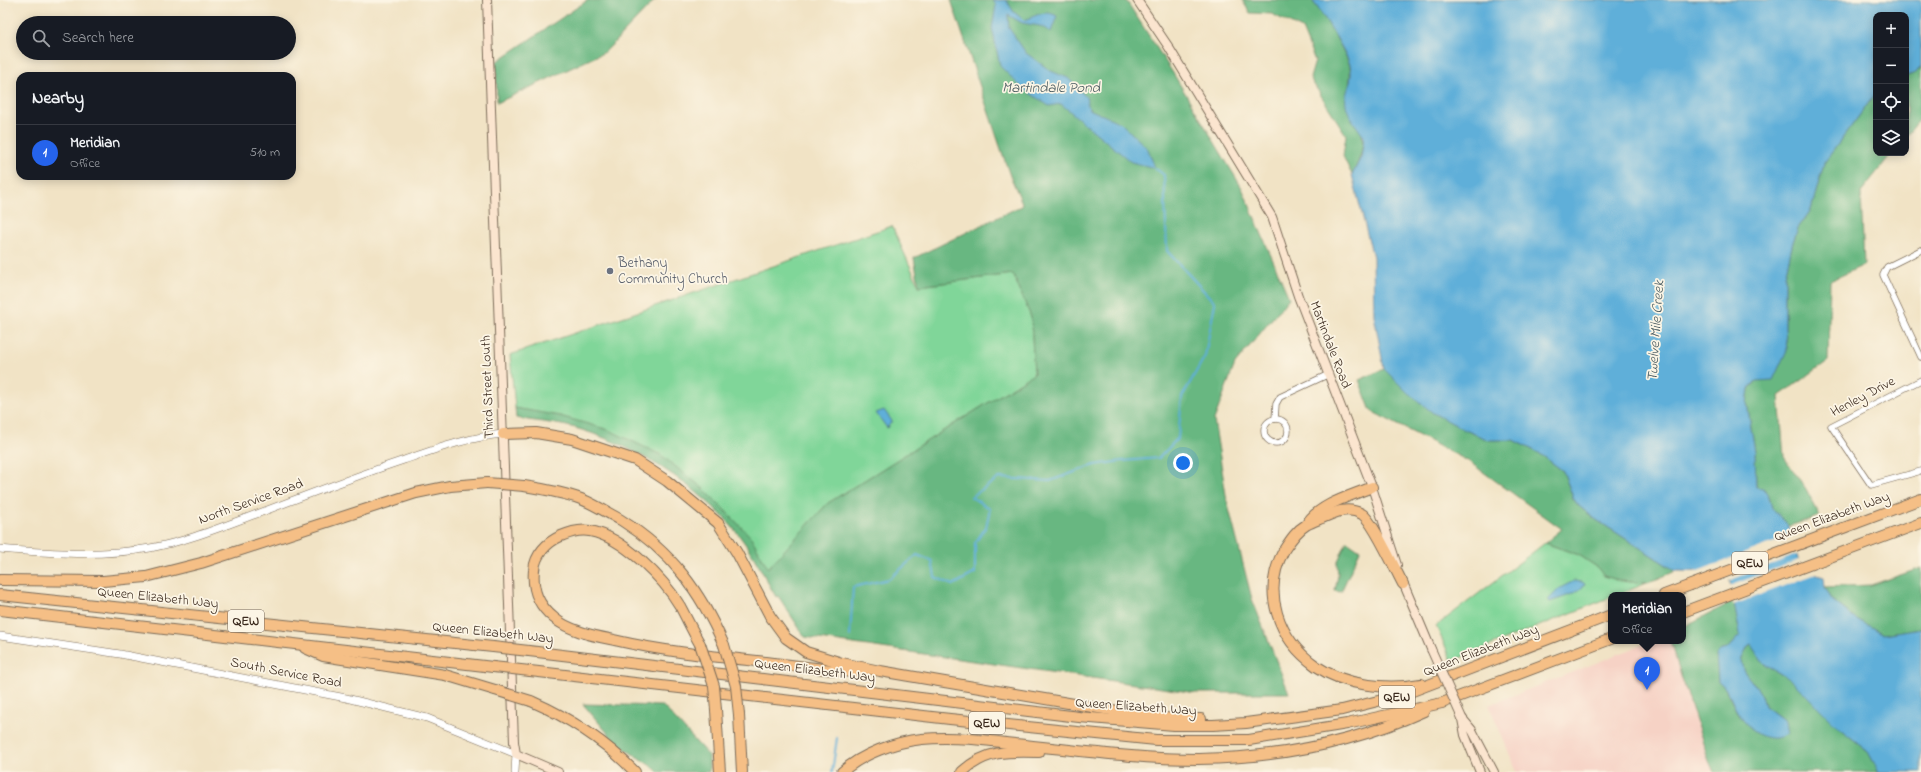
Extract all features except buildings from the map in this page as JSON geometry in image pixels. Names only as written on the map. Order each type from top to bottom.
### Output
[{"type":"highway","points":[[503,434],[536,433],[572,438],[635,460],[667,481],[718,524],[737,553],[770,616],[786,638],[806,652],[842,663],[1080,705],[1162,718],[1246,722]]},
{"type":"highway","points":[[0,580],[103,581],[146,577],[208,561],[416,493],[450,486],[487,483],[524,486],[556,491],[582,500],[612,515],[641,533],[666,554],[684,574],[713,620],[724,645],[736,686],[742,772]]},
{"type":"highway","points":[[1372,487],[1331,504],[1313,515],[1306,525],[1292,538],[1279,560],[1273,584],[1275,607],[1279,620],[1287,635],[1301,653],[1318,667],[1356,682],[1396,688],[1450,678]]},
{"type":"highway","name":"Queen Elizabeth Way","points":[[1672,592],[1921,499]]},
{"type":"highway","points":[[1306,525],[1338,511],[1350,510],[1362,514],[1372,524],[1403,584]]},
{"type":"highway","name":"QEW","points":[[1686,611],[1921,523]]},
{"type":"highway","points":[[1845,552],[1921,530]]},
{"type":"highway","points":[[720,772],[714,686],[700,644],[680,606],[662,582],[641,561],[608,537],[590,531],[572,531],[553,539],[538,554],[534,566],[533,583],[538,600],[554,619],[582,633],[632,644],[688,653],[852,672],[931,679]]},
{"type":"highway","name":"Queen Elizabeth Way","points":[[0,594],[529,651],[1079,717],[1174,725],[1246,722],[1357,706],[1402,695],[1450,678],[1608,616]]},
{"type":"highway","name":"Queen Elizabeth Way","points":[[0,610],[950,719],[1156,740],[1249,740],[1347,724],[1442,703],[1608,640]]},
{"type":"highway","points":[[296,644],[323,656],[446,675],[531,701],[560,714],[595,737],[621,758],[635,772]]},
{"type":"highway","points":[[842,772],[852,763],[888,747],[920,739],[950,738],[1113,754],[1197,759],[1249,756],[1306,748],[1393,725],[1442,703]]},
{"type":"highway","points":[[962,772],[978,760],[998,752],[1113,754]]},
{"type":"main road","name":"Third Street Louth","points":[[487,0],[516,754]]},
{"type":"main road","name":"Martindale Road","points":[[1137,0],[1168,46],[1272,217],[1298,296],[1327,375],[1372,487],[1403,584],[1462,718],[1465,735],[1480,772]]},
{"type":"main road","name":"Martindale Road","points":[[1462,718],[1472,730],[1494,772]]},
{"type":"main road","name":"South Service Road","points":[[516,754],[558,772]]},
{"type":"street","points":[[1921,250],[1888,267],[1883,275],[1921,357]]},
{"type":"street","points":[[1275,419],[1276,404],[1280,397],[1327,375]]},
{"type":"street","name":"Henley Drive","points":[[1921,380],[1831,426],[1871,485],[1921,471]]},
{"type":"street","points":[[1275,419],[1286,423],[1288,428],[1286,439],[1281,443],[1269,441],[1265,436],[1264,431],[1266,425],[1275,419]]},
{"type":"street","name":"North Service Road","points":[[0,549],[91,554],[125,552],[152,547],[207,532],[351,478],[436,449],[471,439],[503,434]]},
{"type":"street","name":"South Service Road","points":[[0,636],[120,654],[346,698],[427,718],[516,754]]},
{"type":"street","name":"Third Street Louth","points":[[515,772],[516,754]]},
{"type":"shaded area","points":[[1644,644],[1671,644],[1709,761],[1714,772],[1517,772],[1489,705]]},
{"type":"green space","points":[[588,0],[655,0],[605,52],[497,103],[496,62]]},
{"type":"green space","points":[[951,0],[1126,0],[1173,73],[1242,188],[1289,298],[1235,364],[1214,420],[1227,501],[1252,599],[1289,693],[1197,693],[805,637],[778,596],[776,597],[746,545],[731,526],[714,508],[673,475],[627,448],[582,430],[516,418],[515,408],[560,416],[609,430],[661,455],[704,489],[751,537],[768,568],[828,503],[1034,374],[1031,317],[1013,274],[919,286],[914,258],[1023,205],[1009,173]]},
{"type":"green space","points":[[1242,0],[1311,0],[1327,21],[1345,54],[1350,67],[1350,82],[1346,97],[1360,127],[1362,135],[1363,143],[1361,152],[1352,175],[1343,156],[1346,135],[1310,78],[1315,61],[1302,29],[1272,14],[1250,13]]},
{"type":"green space","points":[[1921,66],[1921,118],[1909,132],[1909,75],[1916,73]]},
{"type":"green space","points":[[1873,97],[1873,156],[1890,156],[1861,192],[1864,265],[1830,281],[1828,361],[1779,396],[1784,457],[1806,489],[1820,516],[1789,526],[1772,508],[1768,493],[1756,487],[1755,451],[1747,403],[1749,389],[1787,350],[1785,329],[1785,276],[1793,242],[1798,228],[1811,210],[1824,163]]},
{"type":"green space","points":[[892,226],[919,286],[1013,274],[1031,317],[1034,374],[828,503],[768,569],[750,537],[704,489],[583,423],[515,408],[510,355]]},
{"type":"green space","points":[[1384,369],[1408,393],[1433,412],[1465,430],[1489,440],[1513,440],[1539,453],[1563,471],[1575,503],[1595,519],[1676,571],[1647,583],[1619,581],[1604,576],[1597,567],[1579,555],[1545,543],[1562,529],[1468,461],[1371,411],[1359,380]]},
{"type":"green space","points":[[1347,541],[1360,550],[1341,592],[1335,591],[1338,575],[1337,563]]},
{"type":"green space","points":[[1545,543],[1579,555],[1597,567],[1604,576],[1619,581],[1647,583],[1624,592],[1608,592],[1608,598],[1452,661],[1436,626]]},
{"type":"green space","points":[[1921,568],[1921,628],[1883,634],[1855,618],[1832,600],[1825,587],[1871,585]]},
{"type":"green space","points":[[1734,601],[1740,635],[1727,649],[1720,651],[1718,681],[1724,686],[1738,714],[1756,733],[1785,721],[1765,706],[1762,695],[1743,670],[1741,660],[1748,647],[1752,645],[1763,663],[1792,681],[1840,729],[1867,750],[1879,772],[1714,772],[1709,761],[1671,644],[1686,644],[1686,625]]},
{"type":"green space","points":[[583,704],[663,706],[709,756],[709,772],[658,772],[616,743]]},
{"type":"water","name":"Martindale Pond","points":[[992,0],[1006,0],[1014,12],[1024,20],[1044,13],[1057,16],[1051,32],[1040,26],[1022,23],[1008,15],[1009,28],[1026,53],[1051,71],[1068,78],[1086,97],[1089,109],[1121,123],[1148,149],[1155,168],[1131,162],[1061,104],[1049,106],[1022,88],[1000,66],[992,28],[996,5]]},
{"type":"water","name":"Twelve Mile Creek","points":[[1311,0],[1921,0],[1921,66],[1916,73],[1909,75],[1909,12],[1873,12],[1873,97],[1824,163],[1811,210],[1798,228],[1793,242],[1785,276],[1785,329],[1787,350],[1773,380],[1756,381],[1749,389],[1747,403],[1755,451],[1756,487],[1763,488],[1768,493],[1772,508],[1789,526],[1798,559],[1806,572],[1824,577],[1825,587],[1832,600],[1855,618],[1883,634],[1921,628],[1921,772],[1879,772],[1867,750],[1840,729],[1792,681],[1763,663],[1751,645],[1748,647],[1741,660],[1743,670],[1762,695],[1765,706],[1785,721],[1787,734],[1772,738],[1765,737],[1753,730],[1742,719],[1722,684],[1718,681],[1716,655],[1720,651],[1727,649],[1740,635],[1728,572],[1676,571],[1595,519],[1575,503],[1563,471],[1539,453],[1513,440],[1489,440],[1465,430],[1433,413],[1408,393],[1384,369],[1374,315],[1373,257],[1352,175],[1361,157],[1364,137],[1351,118],[1346,107],[1346,95],[1351,73],[1350,65],[1333,31]]},
{"type":"water","points":[[884,410],[892,421],[887,428],[876,413]]},
{"type":"water","points":[[1574,581],[1585,584],[1569,595],[1550,602],[1548,600],[1560,588]]},
{"type":"pier","points":[[1793,535],[1799,554],[1728,581],[1726,574],[1692,573]]},
{"type":"pier","points":[[1801,559],[1807,570],[1819,573],[1733,605],[1729,586]]},
{"type":"waterway","points":[[850,636],[853,587],[889,579],[917,555],[932,561],[935,577],[953,585],[975,573],[975,543],[986,527],[990,509],[971,497],[999,478],[1050,481],[1094,465],[1159,458],[1178,438],[1182,397],[1205,356],[1215,303],[1167,251],[1164,175],[1155,168]]},
{"type":"waterway","points":[[832,772],[837,738]]},
{"type":"place","name":"Bethany Community Church","points":[[610,271]]},
{"type":"place","name":"Meridian","points":[[1647,690]]}]
